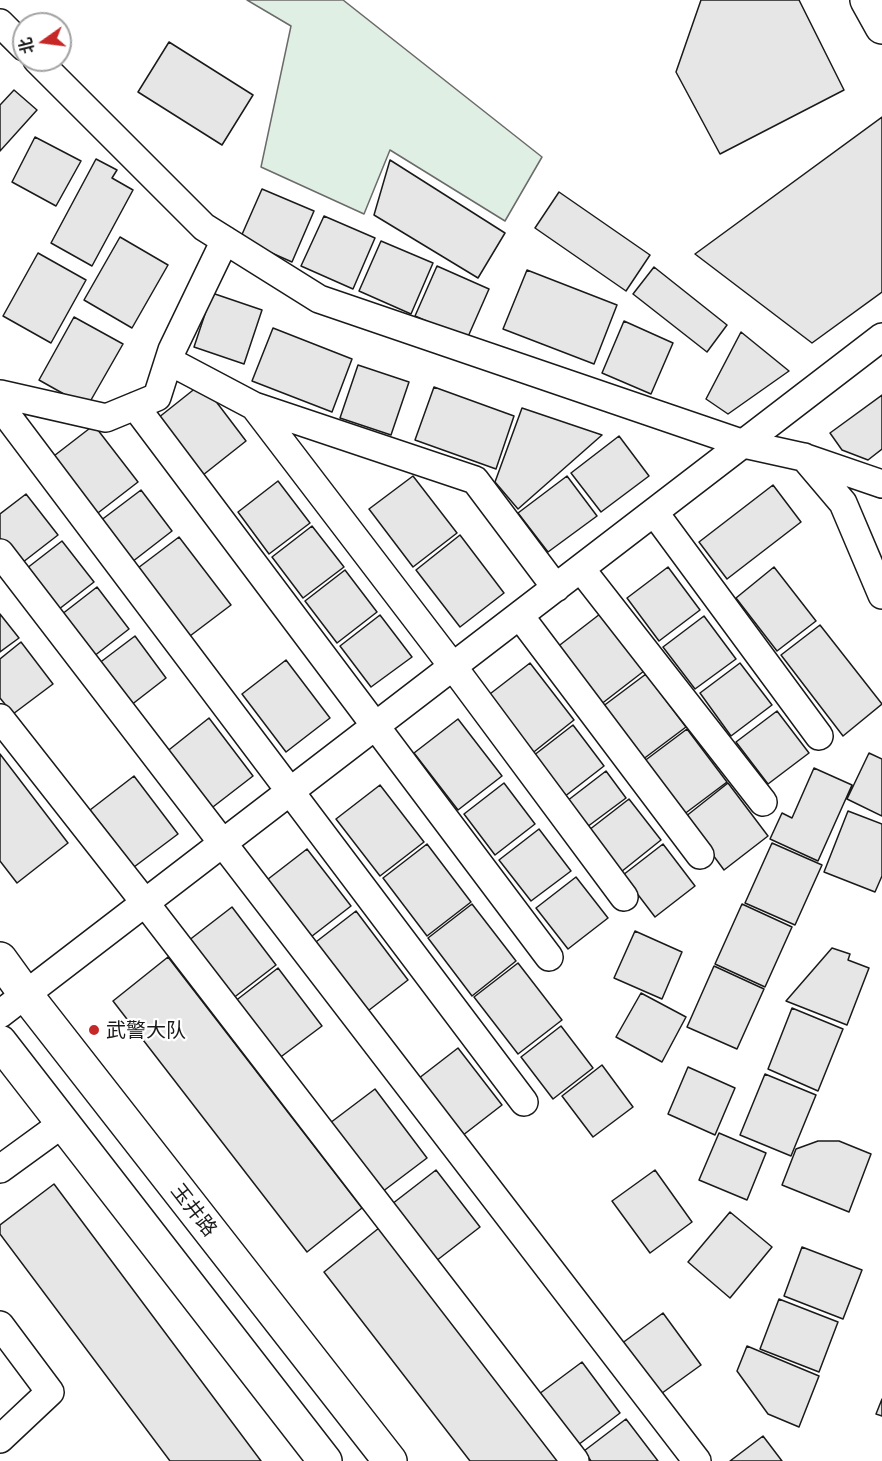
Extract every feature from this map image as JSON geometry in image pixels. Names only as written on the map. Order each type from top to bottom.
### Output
[{"type":"street","points":[[867,0],[882,27]]},
{"type":"street","points":[[0,23],[12,35]]},
{"type":"street","points":[[49,72],[204,227],[319,299],[744,444],[803,457],[882,484]]},
{"type":"street","points":[[0,394],[106,418],[157,396],[169,361],[225,240]]},
{"type":"street","points":[[0,1014],[454,668],[882,337]]},
{"type":"street","points":[[169,361],[254,406],[475,480],[556,588]]},
{"type":"street","points":[[0,406],[524,1102]]},
{"type":"street","points":[[135,406],[549,957]]},
{"type":"street","points":[[254,406],[454,668],[624,897]]},
{"type":"street","points":[[803,457],[843,503],[882,596]]},
{"type":"street","points":[[654,513],[819,736]]},
{"type":"street","points":[[0,553],[697,1461]]},
{"type":"street","points":[[581,569],[764,802]]},
{"type":"street","points":[[520,616],[700,855]]},
{"type":"street","points":[[0,718],[146,903],[575,1461]]},
{"type":"street","name":"玉井路","points":[[0,958],[26,995],[390,1461]]},
{"type":"street","points":[[0,1042],[325,1461]]},
{"type":"street","points":[[0,1169],[62,1124]]},
{"type":"street","points":[[0,1325],[50,1392],[0,1438]]},
{"type":"green space","points":[[247,0],[343,0],[542,157],[505,221],[390,150],[364,214],[261,167],[291,26]]},
{"type":"building","points":[[701,0],[799,0],[844,90],[720,154],[676,72]]},
{"type":"building","points":[[169,42],[253,95],[222,145],[138,92]]},
{"type":"building","points":[[14,90],[37,110],[0,151],[0,105]]},
{"type":"building","points":[[882,117],[882,292],[812,343],[695,254]]},
{"type":"building","points":[[35,137],[81,161],[56,206],[12,182]]},
{"type":"building","points":[[96,159],[117,170],[112,178],[133,190],[92,266],[51,243]]},
{"type":"building","points":[[390,160],[505,233],[478,278],[374,215]]},
{"type":"building","points":[[262,189],[314,211],[292,262],[240,239]]},
{"type":"building","points":[[559,192],[650,255],[626,291],[535,228]]},
{"type":"building","points":[[324,216],[375,238],[353,289],[301,266]]},
{"type":"building","points":[[120,237],[168,265],[132,328],[84,300]]},
{"type":"building","points":[[381,241],[433,263],[411,314],[359,291]]},
{"type":"building","points":[[38,253],[86,280],[51,343],[3,316]]},
{"type":"building","points":[[437,266],[489,289],[467,339],[415,316]]},
{"type":"building","points":[[654,267],[727,325],[707,352],[633,294]]},
{"type":"building","points":[[527,270],[617,305],[594,364],[503,329]]},
{"type":"building","points":[[212,293],[262,310],[244,364],[194,347]]},
{"type":"building","points":[[74,317],[123,344],[87,407],[39,380]]},
{"type":"building","points":[[624,321],[673,343],[651,394],[602,373]]},
{"type":"building","points":[[273,328],[352,359],[332,412],[252,381]]},
{"type":"building","points":[[741,332],[789,371],[728,414],[706,399]]},
{"type":"building","points":[[358,365],[409,382],[391,435],[340,418]]},
{"type":"building","points":[[202,383],[246,441],[203,475],[158,418]]},
{"type":"building","points":[[434,387],[514,416],[496,469],[415,440]]},
{"type":"building","points":[[882,395],[882,449],[868,460],[842,450],[830,433]]},
{"type":"building","points":[[522,408],[602,435],[518,509],[495,482]]},
{"type":"building","points":[[94,425],[138,482],[94,516],[50,459]]},
{"type":"building","points":[[619,436],[649,476],[601,512],[571,473]]},
{"type":"building","points":[[413,476],[457,533],[413,567],[369,509]]},
{"type":"building","points":[[567,476],[597,516],[548,552],[518,513]]},
{"type":"building","points":[[278,481],[310,523],[269,554],[238,512]]},
{"type":"building","points":[[773,485],[801,522],[727,579],[699,542]]},
{"type":"building","points":[[141,490],[172,531],[132,562],[100,521]]},
{"type":"building","points":[[26,494],[58,535],[18,566],[0,543],[0,514]]},
{"type":"building","points":[[312,526],[344,567],[303,598],[272,557]]},
{"type":"building","points":[[460,535],[504,593],[460,627],[416,570]]},
{"type":"building","points":[[179,537],[231,605],[186,639],[134,571]]},
{"type":"building","points":[[62,541],[94,582],[54,613],[22,572]]},
{"type":"building","points":[[668,567],[700,610],[659,641],[627,598]]},
{"type":"building","points":[[774,567],[816,621],[777,651],[736,598]]},
{"type":"building","points":[[345,570],[377,612],[337,643],[305,601]]},
{"type":"building","points":[[97,587],[129,629],[89,660],[57,618]]},
{"type":"building","points":[[0,614],[19,638],[0,652]]},
{"type":"building","points":[[600,614],[644,671],[600,705],[556,648]]},
{"type":"building","points":[[380,615],[412,657],[371,687],[340,646]]},
{"type":"building","points":[[704,616],[736,659],[695,689],[663,647]]},
{"type":"building","points":[[820,625],[882,704],[843,736],[781,655]]},
{"type":"building","points":[[135,636],[166,678],[126,709],[94,667]]},
{"type":"building","points":[[21,642],[53,684],[13,714],[0,698],[0,659]]},
{"type":"building","points":[[286,660],[330,718],[286,752],[242,694]]},
{"type":"building","points":[[530,663],[574,720],[530,755],[486,697]]},
{"type":"building","points":[[740,663],[772,705],[731,736],[700,693]]},
{"type":"building","points":[[646,674],[686,727],[642,760],[602,707]]},
{"type":"building","points":[[777,711],[809,753],[768,784],[736,742]]},
{"type":"building","points":[[209,718],[253,776],[209,810],[165,753]]},
{"type":"building","points":[[458,719],[502,776],[458,810],[414,753]]},
{"type":"building","points":[[573,725],[604,766],[564,797],[533,756]]},
{"type":"building","points":[[687,729],[727,782],[683,815],[643,762]]},
{"type":"building","points":[[869,753],[882,759],[882,816],[847,799]]},
{"type":"building","points":[[0,754],[68,843],[17,883],[0,861]]},
{"type":"building","points":[[814,768],[852,785],[818,861],[770,839],[782,813],[792,818]]},
{"type":"building","points":[[606,771],[626,798],[587,827],[567,801]]},
{"type":"building","points":[[134,776],[178,834],[134,867],[90,810]]},
{"type":"building","points":[[504,783],[535,824],[495,855],[464,814]]},
{"type":"building","points":[[728,783],[768,836],[724,870],[685,817]]},
{"type":"building","points":[[380,785],[424,842],[380,876],[336,819]]},
{"type":"building","points":[[629,799],[661,840],[621,872],[589,830]]},
{"type":"building","points":[[848,811],[882,824],[882,876],[875,892],[824,872]]},
{"type":"building","points":[[539,829],[571,871],[531,901],[499,860]]},
{"type":"building","points":[[772,843],[822,865],[795,925],[745,903]]},
{"type":"building","points":[[427,844],[471,902],[427,936],[383,878]]},
{"type":"building","points":[[663,844],[695,886],[655,917],[623,875]]},
{"type":"building","points":[[307,849],[351,906],[307,940],[263,883]]},
{"type":"building","points":[[576,877],[608,918],[568,949],[536,908]]},
{"type":"building","points":[[472,904],[516,961],[472,996],[428,938]]},
{"type":"building","points":[[742,904],[792,927],[765,987],[715,964]]},
{"type":"building","points":[[232,907],[276,965],[232,999],[188,941]]},
{"type":"building","points":[[356,911],[408,980],[364,1014],[312,945]]},
{"type":"building","points":[[635,931],[682,952],[662,999],[614,978]]},
{"type":"building","points":[[832,948],[850,954],[848,960],[869,968],[847,1025],[786,1001]]},
{"type":"building","points":[[168,957],[362,1208],[307,1252],[113,1001]]},
{"type":"building","points":[[518,963],[562,1020],[518,1054],[474,997]]},
{"type":"building","points":[[714,966],[764,989],[737,1049],[687,1027]]},
{"type":"building","points":[[278,968],[322,1026],[278,1059],[234,1002]]},
{"type":"building","points":[[641,993],[686,1017],[662,1062],[616,1037]]},
{"type":"building","points":[[792,1008],[843,1029],[818,1091],[768,1069]]},
{"type":"building","points":[[561,1026],[593,1068],[553,1099],[521,1057]]},
{"type":"building","points":[[458,1048],[502,1105],[458,1139],[414,1082]]},
{"type":"building","points":[[602,1065],[633,1107],[593,1137],[562,1096]]},
{"type":"building","points":[[688,1067],[735,1088],[715,1135],[668,1114]]},
{"type":"building","points":[[765,1074],[816,1095],[791,1156],[740,1135]]},
{"type":"building","points":[[375,1089],[427,1158],[382,1192],[330,1123]]},
{"type":"building","points":[[719,1133],[766,1153],[747,1200],[699,1180]]},
{"type":"building","points":[[818,1141],[839,1141],[871,1154],[849,1212],[782,1185],[796,1149]]},
{"type":"building","points":[[436,1170],[480,1227],[436,1261],[392,1204]]},
{"type":"building","points":[[655,1170],[692,1222],[650,1253],[612,1201]]},
{"type":"building","points":[[54,1184],[261,1461],[170,1461],[0,1234],[0,1225]]},
{"type":"building","points":[[730,1212],[772,1247],[730,1298],[688,1262]]},
{"type":"building","points":[[379,1228],[559,1461],[470,1461],[324,1272]]},
{"type":"building","points":[[802,1247],[862,1270],[843,1319],[784,1296]]},
{"type":"building","points":[[779,1299],[838,1322],[819,1372],[760,1349]]},
{"type":"building","points":[[663,1313],[701,1365],[658,1396],[621,1344]]},
{"type":"building","points":[[747,1346],[819,1376],[799,1427],[768,1414],[737,1371]]},
{"type":"building","points":[[582,1362],[620,1413],[578,1445],[539,1394]]},
{"type":"building","points":[[882,1399],[882,1416],[876,1414]]},
{"type":"building","points":[[626,1419],[658,1461],[591,1461],[584,1451]]},
{"type":"building","points":[[763,1436],[782,1461],[730,1461]]},
{"type":"place","name":"武警大队","points":[[94,1030]]}]
